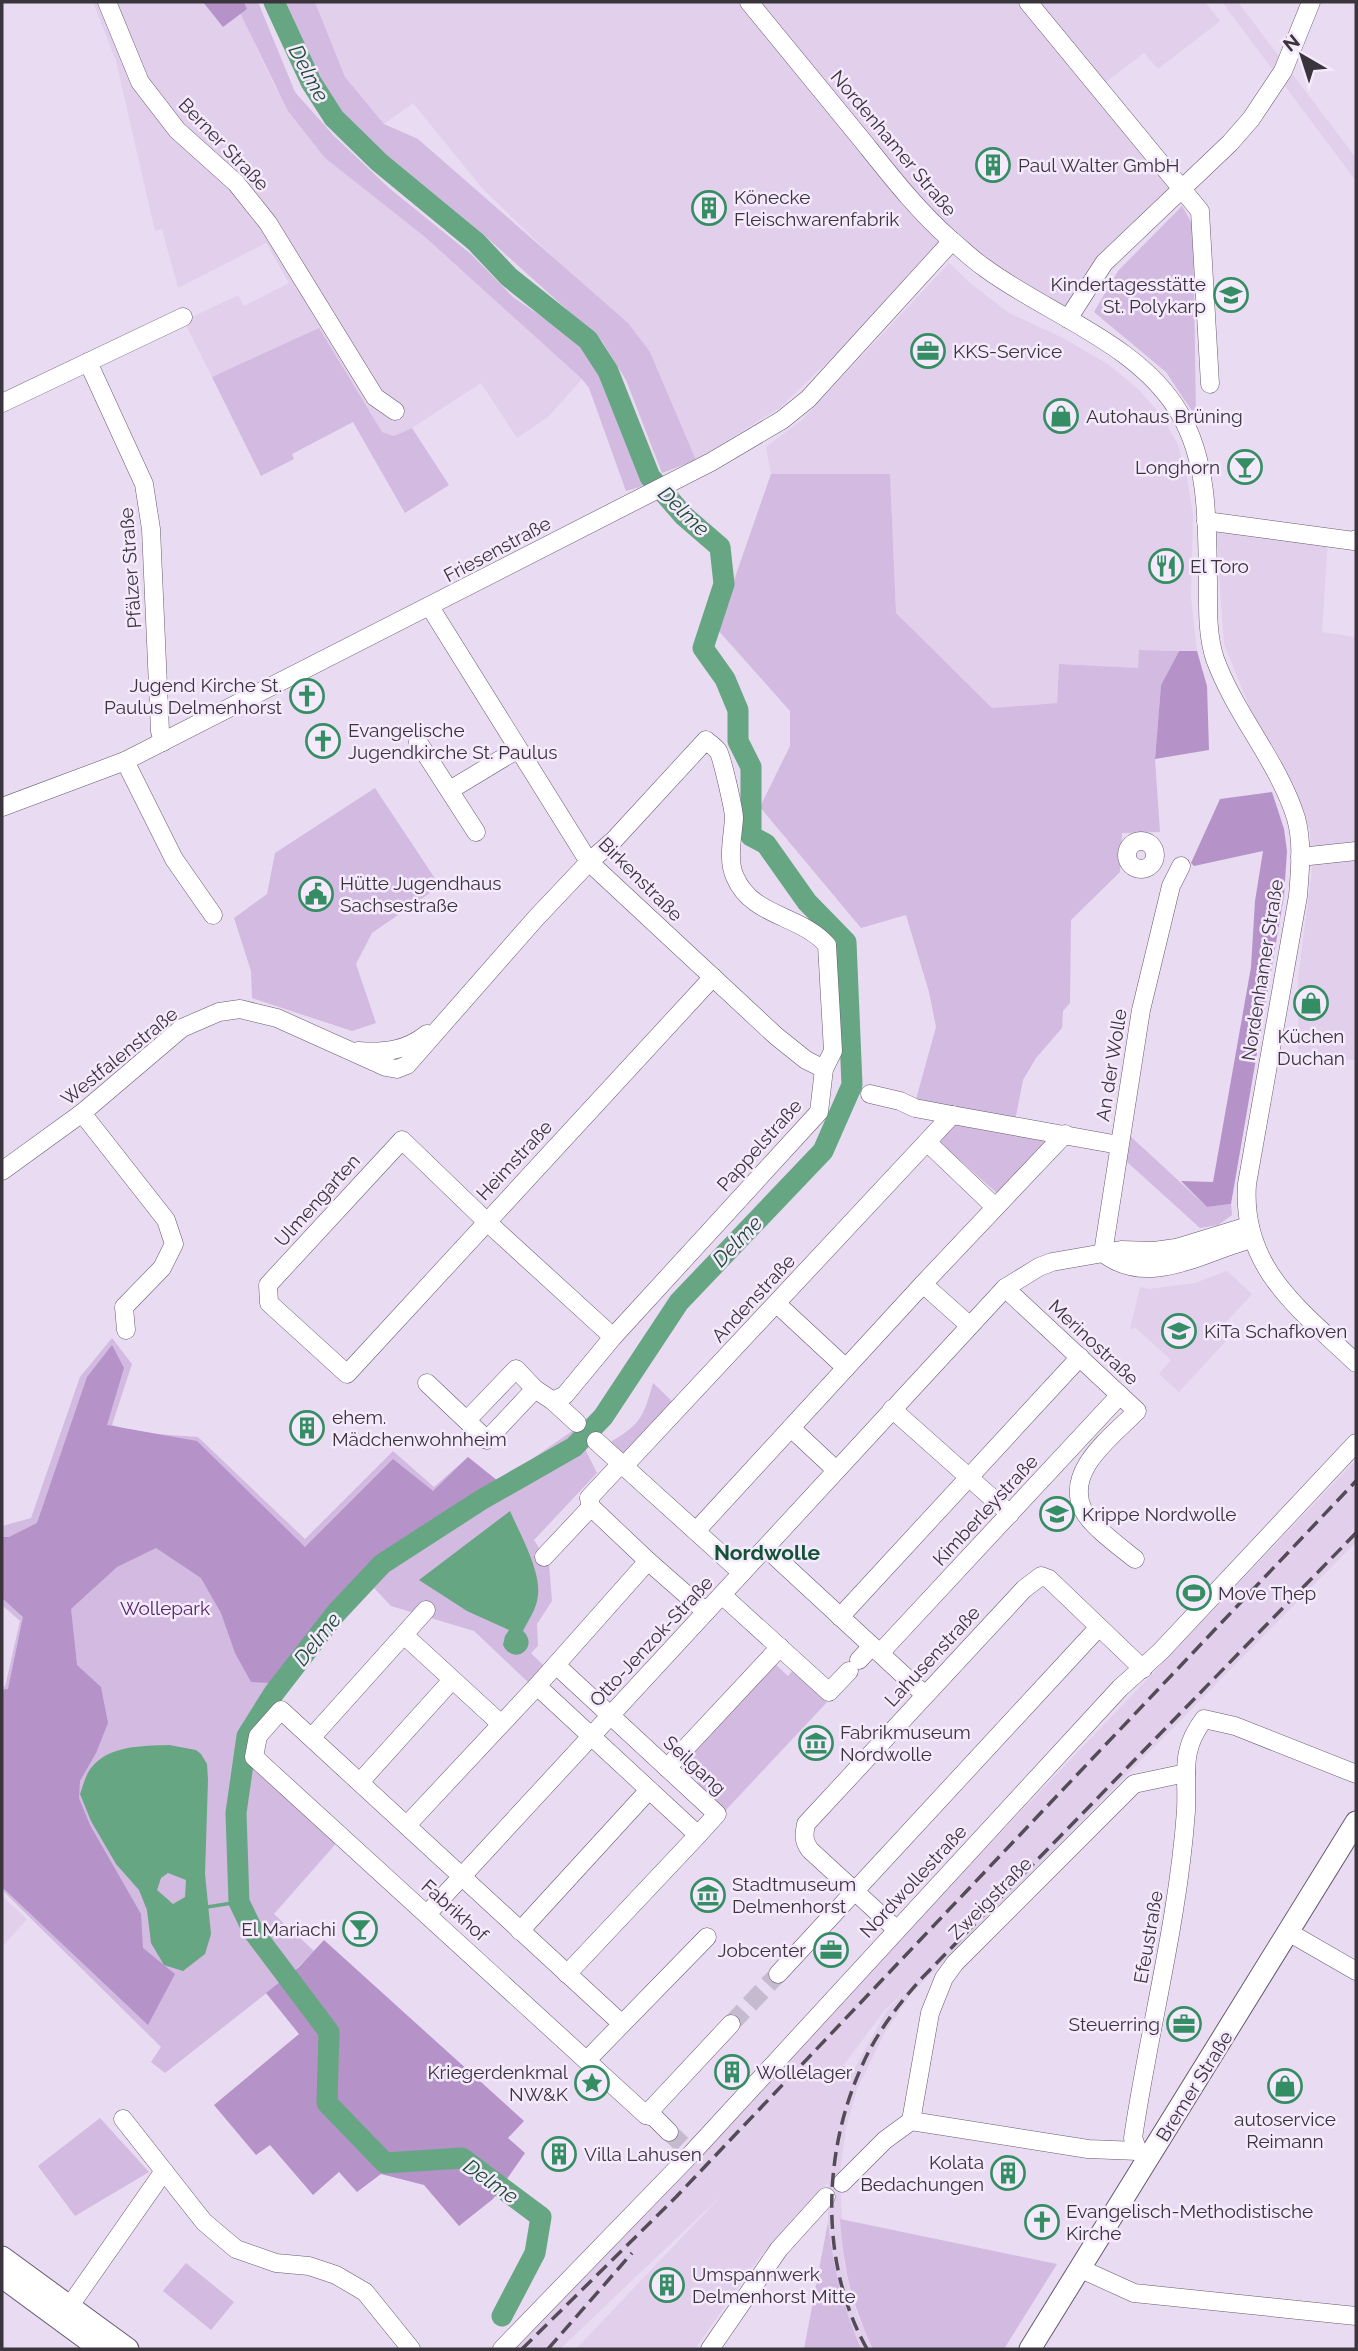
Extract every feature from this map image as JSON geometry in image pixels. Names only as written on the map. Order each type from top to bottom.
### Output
[{"type":"main road","name":"Bremer Straße","points":[[1030,2349],[1081,2269],[1143,2156],[1290,1933],[1356,1822]]},
{"type":"main road","points":[[2,2257],[128,2349]]},
{"type":"main road","points":[[2,2277],[100,2349]]},
{"type":"street","name":"Berner Straße","points":[[107,2],[140,82],[177,130],[236,183],[268,223],[375,397],[395,411]]},
{"type":"street","name":"Nordenhamer Straße","points":[[749,2],[902,190],[952,241],[985,269],[1129,358],[1158,383],[1179,413],[1194,444],[1204,487],[1208,611],[1212,646],[1225,683],[1282,785],[1297,820],[1300,857],[1298,896],[1247,1184],[1250,1232],[1263,1265],[1276,1284],[1356,1363]]},
{"type":"street","points":[[1028,2],[1200,211],[1210,384]]},
{"type":"street","points":[[1068,319],[1104,263],[1230,143],[1251,119],[1272,89],[1293,51],[1311,2]]},
{"type":"street","name":"Friesenstraße","points":[[2,807],[125,761],[711,462],[770,427],[800,406],[952,241]]},
{"type":"street","points":[[2,403],[183,317]]},
{"type":"street","name":"Pfälzer Straße","points":[[88,362],[144,484],[151,529],[160,731],[163,741]]},
{"type":"street","points":[[1206,521],[1354,541],[1356,538]]},
{"type":"street","name":"Birkenstraße","points":[[430,607],[589,862],[776,1036],[806,1060],[824,1069]]},
{"type":"street","name":"Pappelstraße","points":[[553,1401],[565,1395],[613,1337],[818,1112],[824,1069],[833,1051],[827,945],[818,934],[764,909],[748,898],[734,876],[731,860],[734,814],[718,751],[706,740],[614,839],[589,862]]},
{"type":"street","points":[[418,742],[476,832]]},
{"type":"street","points":[[450,790],[518,749]]},
{"type":"street","points":[[125,761],[174,859],[213,915]]},
{"type":"street","points":[[1300,857],[1356,850]]},
{"type":"street","points":[[442,1023],[589,862]]},
{"type":"street","points":[[1153,863],[1171,886]]},
{"type":"street","name":"An der Wolle","points":[[1102,1254],[1141,1010],[1171,886],[1181,866]]},
{"type":"street","name":"Heimstraße","points":[[347,1374],[713,977]]},
{"type":"street","name":"Westfalenstraße","points":[[2,1171],[82,1113],[182,1028],[219,1012],[240,1009],[277,1018],[386,1068],[397,1069],[407,1065],[442,1023]]},
{"type":"street","name":"Westfalenstraße","points":[[351,1050],[391,1051],[419,1041],[442,1023]]},
{"type":"street","points":[[870,1094],[900,1101],[915,1108],[1119,1145]]},
{"type":"street","points":[[82,1113],[166,1220],[174,1244],[162,1268],[124,1307],[126,1329]]},
{"type":"street","name":"Andenstraße","points":[[591,1507],[589,1498],[616,1469],[624,1466],[951,1115]]},
{"type":"street","points":[[696,1531],[1065,1134]]},
{"type":"street","name":"Ulmengarten","points":[[347,1374],[270,1303],[268,1285],[402,1140],[486,1221]]},
{"type":"street","points":[[926,1142],[995,1207]]},
{"type":"street","points":[[486,1221],[613,1337]]},
{"type":"street","name":"Otto-Jenzok-Straße","points":[[428,1913],[1005,1288],[1052,1262],[1121,1250],[1154,1251],[1176,1248],[1250,1232]]},
{"type":"street","points":[[923,1284],[969,1325]]},
{"type":"street","name":"Merinostraße","points":[[1005,1288],[1137,1410],[1087,1462],[1078,1486],[1083,1510],[1135,1559]]},
{"type":"street","points":[[777,1304],[846,1368]]},
{"type":"street","points":[[840,1617],[1080,1357]]},
{"type":"street","points":[[467,1420],[516,1368],[534,1389],[553,1401],[577,1423]]},
{"type":"street","points":[[427,1383],[487,1440],[534,1389]]},
{"type":"street","name":"Kimberleystraße","points":[[780,1647],[829,1692],[854,1666],[876,1649],[1010,1514],[1120,1395]]},
{"type":"street","points":[[892,1409],[1010,1514]]},
{"type":"street","points":[[791,1428],[836,1470]]},
{"type":"street","points":[[596,1441],[742,1573]]},
{"type":"street","name":"Nordwollestraße","points":[[507,2345],[1120,1688],[1143,1668],[1356,1443]]},
{"type":"street","points":[[544,1557],[591,1507],[706,1612]]},
{"type":"street","points":[[766,1548],[925,1695]]},
{"type":"street","points":[[407,1825],[537,1686],[648,1561]]},
{"type":"street","name":"Lahusenstraße","points":[[897,1930],[806,1844],[806,1824],[1030,1582],[1041,1576],[1049,1579],[1143,1668]]},
{"type":"street","points":[[667,1768],[780,1647],[723,1595]]},
{"type":"street","points":[[426,1610],[312,1737],[622,2024]]},
{"type":"street","points":[[778,1974],[1099,1627]]},
{"type":"street","points":[[404,1635],[501,1724]]},
{"type":"street","name":"Seilgang","points":[[556,1665],[717,1814],[698,1835]]},
{"type":"street","points":[[360,1782],[452,1680]]},
{"type":"street","points":[[537,1686],[698,1835],[567,1974]]},
{"type":"street","name":"Fabrikhof","points":[[312,1737],[281,1710],[258,1737],[254,1757],[428,1913],[646,2115],[654,2117],[669,2132]]},
{"type":"street","name":"Efeustraße","points":[[1143,2156],[1133,2138],[1182,1869],[1186,1750],[1193,1734],[1203,1719],[1235,1726],[1356,1774]]},
{"type":"street","name":"Zweigstraße","points":[[911,2121],[933,2005],[944,1978],[955,1963],[1134,1784],[1186,1773]]},
{"type":"street","points":[[520,1931],[649,1790]]},
{"type":"street","points":[[1290,1933],[1356,1970]]},
{"type":"street","points":[[587,2060],[707,1937]]},
{"type":"street","points":[[646,2115],[731,2024]]},
{"type":"street","points":[[123,2119],[204,2222],[236,2249],[276,2263],[309,2266],[335,2275],[365,2292],[411,2349]]},
{"type":"street","points":[[842,2183],[885,2140],[911,2121],[1143,2156]]},
{"type":"street","points":[[69,2306],[164,2171]]},
{"type":"street","points":[[710,2349],[779,2249],[826,2197]]},
{"type":"street","points":[[1081,2269],[1122,2290],[1134,2293],[1356,2316]]},
{"type":"shaded area","points":[[93,2],[203,2],[223,27],[240,13],[275,87],[325,158],[425,237],[582,379],[549,416],[517,438],[481,383],[412,428],[394,436],[382,432],[319,329],[212,377],[184,321],[238,295],[244,306],[289,283],[266,243],[178,288],[162,229],[155,231],[116,61]]},
{"type":"shaded area","points":[[203,2],[244,2],[247,9],[223,27]]},
{"type":"shaded area","points":[[315,2],[1205,2],[1220,21],[1158,69],[1144,53],[1102,85],[1181,183],[1065,321],[946,247],[781,407],[696,460],[650,352],[482,188],[413,103],[384,124],[345,77]]},
{"type":"shaded area","points":[[1222,2],[1238,2],[1356,158],[1356,181]]},
{"type":"shaded area","points":[[949,263],[1009,313],[1063,338],[1109,365],[1137,388],[1161,415],[1178,445],[1193,515],[1191,597],[1197,651],[1139,650],[1139,668],[1059,664],[1057,703],[992,708],[896,613],[890,474],[771,474],[766,447],[802,420]]},
{"type":"shaded area","points":[[1216,528],[1328,540],[1322,632],[1356,637],[1356,1060],[1298,1057],[1298,978],[1312,870],[1310,829],[1254,718],[1224,644]]},
{"type":"shaded area","points":[[1179,651],[1197,651],[1207,686],[1209,750],[1155,759],[1161,685]]},
{"type":"shaded area","points":[[1272,792],[1284,829],[1287,851],[1284,896],[1231,1204],[1207,1207],[1181,1181],[1213,1182],[1251,967],[1255,901],[1263,851],[1194,866],[1191,863],[1220,799]]},
{"type":"shaded area","name":"KiTa Schafkoven","points":[[1227,1271],[1252,1294],[1217,1332],[1226,1341],[1179,1392],[1159,1374],[1171,1360],[1136,1328],[1130,1329],[1140,1287],[1149,1289],[1195,1283]]},
{"type":"shaded area","points":[[112,1345],[124,1368],[107,1425],[197,1441],[305,1547],[393,1459],[433,1491],[468,1457],[499,1482],[424,1527],[382,1559],[338,1603],[271,1683],[251,1682],[235,1653],[221,1613],[201,1578],[156,1548],[117,1567],[71,1609],[77,1665],[101,1687],[108,1723],[96,1753],[80,1781],[79,1798],[90,1825],[141,1914],[143,1948],[175,1974],[148,2025],[2,1887],[2,1690],[8,1689],[23,1617],[2,1598],[2,1537],[9,1537],[37,1523],[87,1377]]},
{"type":"shaded area","points":[[1356,1460],[1356,1542],[911,1994],[884,2034],[857,2089],[846,2128],[840,2173],[844,2262],[857,2314],[873,2349],[861,2349],[846,2316],[833,2264],[828,2222],[828,2183],[758,2259],[695,2349],[576,2349],[723,2194],[560,2349],[509,2349]],"holes":[[[910,1986],[886,2012],[852,2073],[844,2065],[884,2011]]]},
{"type":"shaded area","points":[[510,1511],[529,1553],[538,1585],[536,1604],[523,1631],[529,1643],[524,1652],[519,1654],[513,1654],[503,1645],[509,1630],[467,1611],[419,1580]]},
{"type":"shaded area","points":[[169,1745],[196,1750],[201,1754],[207,1764],[208,1780],[205,1874],[211,1934],[205,1954],[183,1971],[164,1965],[151,1943],[147,1910],[139,1890],[116,1864],[91,1821],[80,1794],[89,1771],[98,1760],[107,1755],[127,1748]],"holes":[[[168,1873],[186,1880],[185,1897],[173,1904],[157,1890],[161,1878]]]},
{"type":"shaded area","points":[[2,1896],[27,1919],[2,1947]]},
{"type":"shaded area","points":[[324,1940],[524,2121],[508,2138],[525,2153],[493,2199],[459,2226],[424,2185],[381,2174],[357,2192],[339,2172],[313,2195],[270,2145],[256,2155],[214,2105],[299,2034],[266,1993],[299,1967]]},
{"type":"green space","points":[[244,2],[258,2],[295,92],[334,136],[389,188],[472,255],[513,297],[580,343],[602,376],[643,486],[626,491],[589,388],[582,379],[425,237],[325,158],[288,111],[240,13],[247,9]]},
{"type":"green space","points":[[285,2],[315,2],[345,77],[384,124],[418,139],[628,323],[650,352],[696,460],[662,473],[626,380],[602,341],[484,235],[343,119],[312,64]]},
{"type":"green space","points":[[1182,206],[1193,225],[1196,417],[1166,372],[1094,312],[1118,271]]},
{"type":"green space","points":[[319,328],[382,432],[394,436],[412,428],[449,485],[405,513],[353,422],[292,454],[294,459],[261,476],[212,377]]},
{"type":"green space","points":[[771,474],[890,474],[896,613],[992,708],[1057,703],[1059,664],[1138,668],[1139,650],[1179,651],[1161,685],[1155,759],[1160,832],[1122,833],[1120,872],[1071,920],[1070,1003],[1063,1011],[1062,1028],[1036,1058],[1023,1080],[1015,1121],[915,1103],[936,1027],[929,992],[906,915],[861,928],[760,807],[790,746],[790,711],[717,629]]},
{"type":"green space","points":[[375,788],[440,886],[372,933],[356,964],[376,1023],[352,1031],[252,998],[251,971],[234,918],[267,894],[275,853]]},
{"type":"green space","points":[[952,1120],[1048,1140],[998,1194],[936,1139]]},
{"type":"green space","points":[[1129,1135],[1207,1207],[1231,1204],[1232,1215],[1218,1225],[1200,1228],[1126,1161]]},
{"type":"green space","name":"Wollepark","points":[[112,1338],[132,1364],[112,1425],[141,1433],[198,1437],[305,1539],[393,1451],[434,1487],[468,1457],[499,1482],[575,1429],[597,1473],[534,1540],[549,1564],[552,1601],[537,1624],[538,1646],[531,1653],[544,1666],[529,1683],[474,1631],[391,1606],[374,1588],[323,1643],[278,1700],[255,1735],[251,1758],[340,1839],[274,1914],[314,1951],[291,1974],[165,2073],[151,2062],[161,2047],[2,1890],[2,1686],[5,1687],[20,1621],[2,1605],[2,1526],[31,1518],[80,1377]]},
{"type":"green space","points":[[653,1383],[676,1405],[624,1460],[607,1444],[627,1432],[639,1420]]},
{"type":"green space","points":[[775,1664],[788,1676],[795,1668],[829,1700],[724,1812],[695,1786],[702,1778],[685,1762]]},
{"type":"green space","points":[[100,2118],[149,2172],[75,2216],[38,2166]]},
{"type":"green space","points":[[840,2219],[1057,2264],[1004,2349],[873,2349],[850,2286]]},
{"type":"green space","points":[[828,2222],[840,2287],[861,2349],[804,2349]]},
{"type":"green space","points":[[186,2263],[234,2302],[211,2330],[163,2291]]},
{"type":"waterway","name":"Delme","points":[[274,2],[311,82],[334,118],[379,162],[476,242],[509,277],[588,340],[608,371],[650,477],[684,516],[720,547],[724,584],[703,648],[725,679],[738,710],[738,741],[751,767],[751,836],[766,844],[807,902],[846,942],[852,1085],[823,1151],[679,1302],[603,1417],[574,1447],[481,1500],[382,1564],[336,1613],[274,1693],[247,1736],[236,1813],[239,1902],[253,1931],[329,2032],[327,2103],[385,2163],[462,2158],[541,2217],[535,2253],[502,2316]]},
{"type":"waterway","points":[[207,1907],[239,1902]]},
{"type":"tunnel","points":[[731,2024],[778,1974]]},
{"type":"tunnel","points":[[669,2132],[685,2147]]},
{"type":"railway","points":[[522,2349],[676,2197],[1356,1481]]},
{"type":"railway","points":[[867,2349],[841,2282],[834,2246],[833,2173],[848,2102],[861,2068],[880,2032],[921,1979],[1356,1533]]},
{"type":"railway","points":[[548,2349],[632,2253]]},
{"type":"place","name":"Paul Walter GmbH","points":[[993,165]]},
{"type":"place","name":"Könecke Fleischwarenfabrik","points":[[709,208]]},
{"type":"place","name":"Kindertagesstätte St. Polykarp","points":[[1231,295]]},
{"type":"place","name":"KKS-Service","points":[[928,351]]},
{"type":"place","name":"Autohaus Brüning","points":[[1061,416]]},
{"type":"place","name":"Longhorn","points":[[1245,467]]},
{"type":"place","name":"El Toro","points":[[1166,566]]},
{"type":"place","name":"Jugend Kirche St. Paulus Delmenhorst","points":[[307,696]]},
{"type":"place","name":"Evangelische Jugendkirche St. Paulus","points":[[323,741]]},
{"type":"place","name":"Hütte Jugendhaus Sachsestraße","points":[[316,894]]},
{"type":"place","name":"Küchen Duchan","points":[[1311,1003]]},
{"type":"place","name":"KiTa Schafkoven","points":[[1179,1331]]},
{"type":"place","name":"ehem. Mädchenwohnheim","points":[[307,1428]]},
{"type":"place","name":"Krippe Nordwolle","points":[[1057,1514]]},
{"type":"place","name":"Move Thep","points":[[1194,1593]]},
{"type":"place","name":"Fabrikmuseum Nordwolle","points":[[816,1743]]},
{"type":"place","name":"Stadtmuseum Delmenhorst","points":[[708,1895]]},
{"type":"place","name":"El Mariachi","points":[[360,1929]]},
{"type":"place","name":"Jobcenter","points":[[831,1950]]},
{"type":"place","name":"Steuerring","points":[[1184,2024]]},
{"type":"place","name":"Wollelager","points":[[732,2072]]},
{"type":"place","name":"Kriegerdenkmal NW&K","points":[[592,2083]]},
{"type":"place","name":"autoservice Reimann","points":[[1285,2086]]},
{"type":"place","name":"Villa Lahusen","points":[[559,2154]]},
{"type":"place","name":"Kolata Bedachungen","points":[[1008,2173]]},
{"type":"place","name":"Evangelisch-Methodistische Kirche","points":[[1042,2222]]},
{"type":"place","name":"Umspannwerk Delmenhorst Mitte","points":[[667,2285]]},
{"type":"district","name":"Nordwolle","points":[[767,1552]]}]
